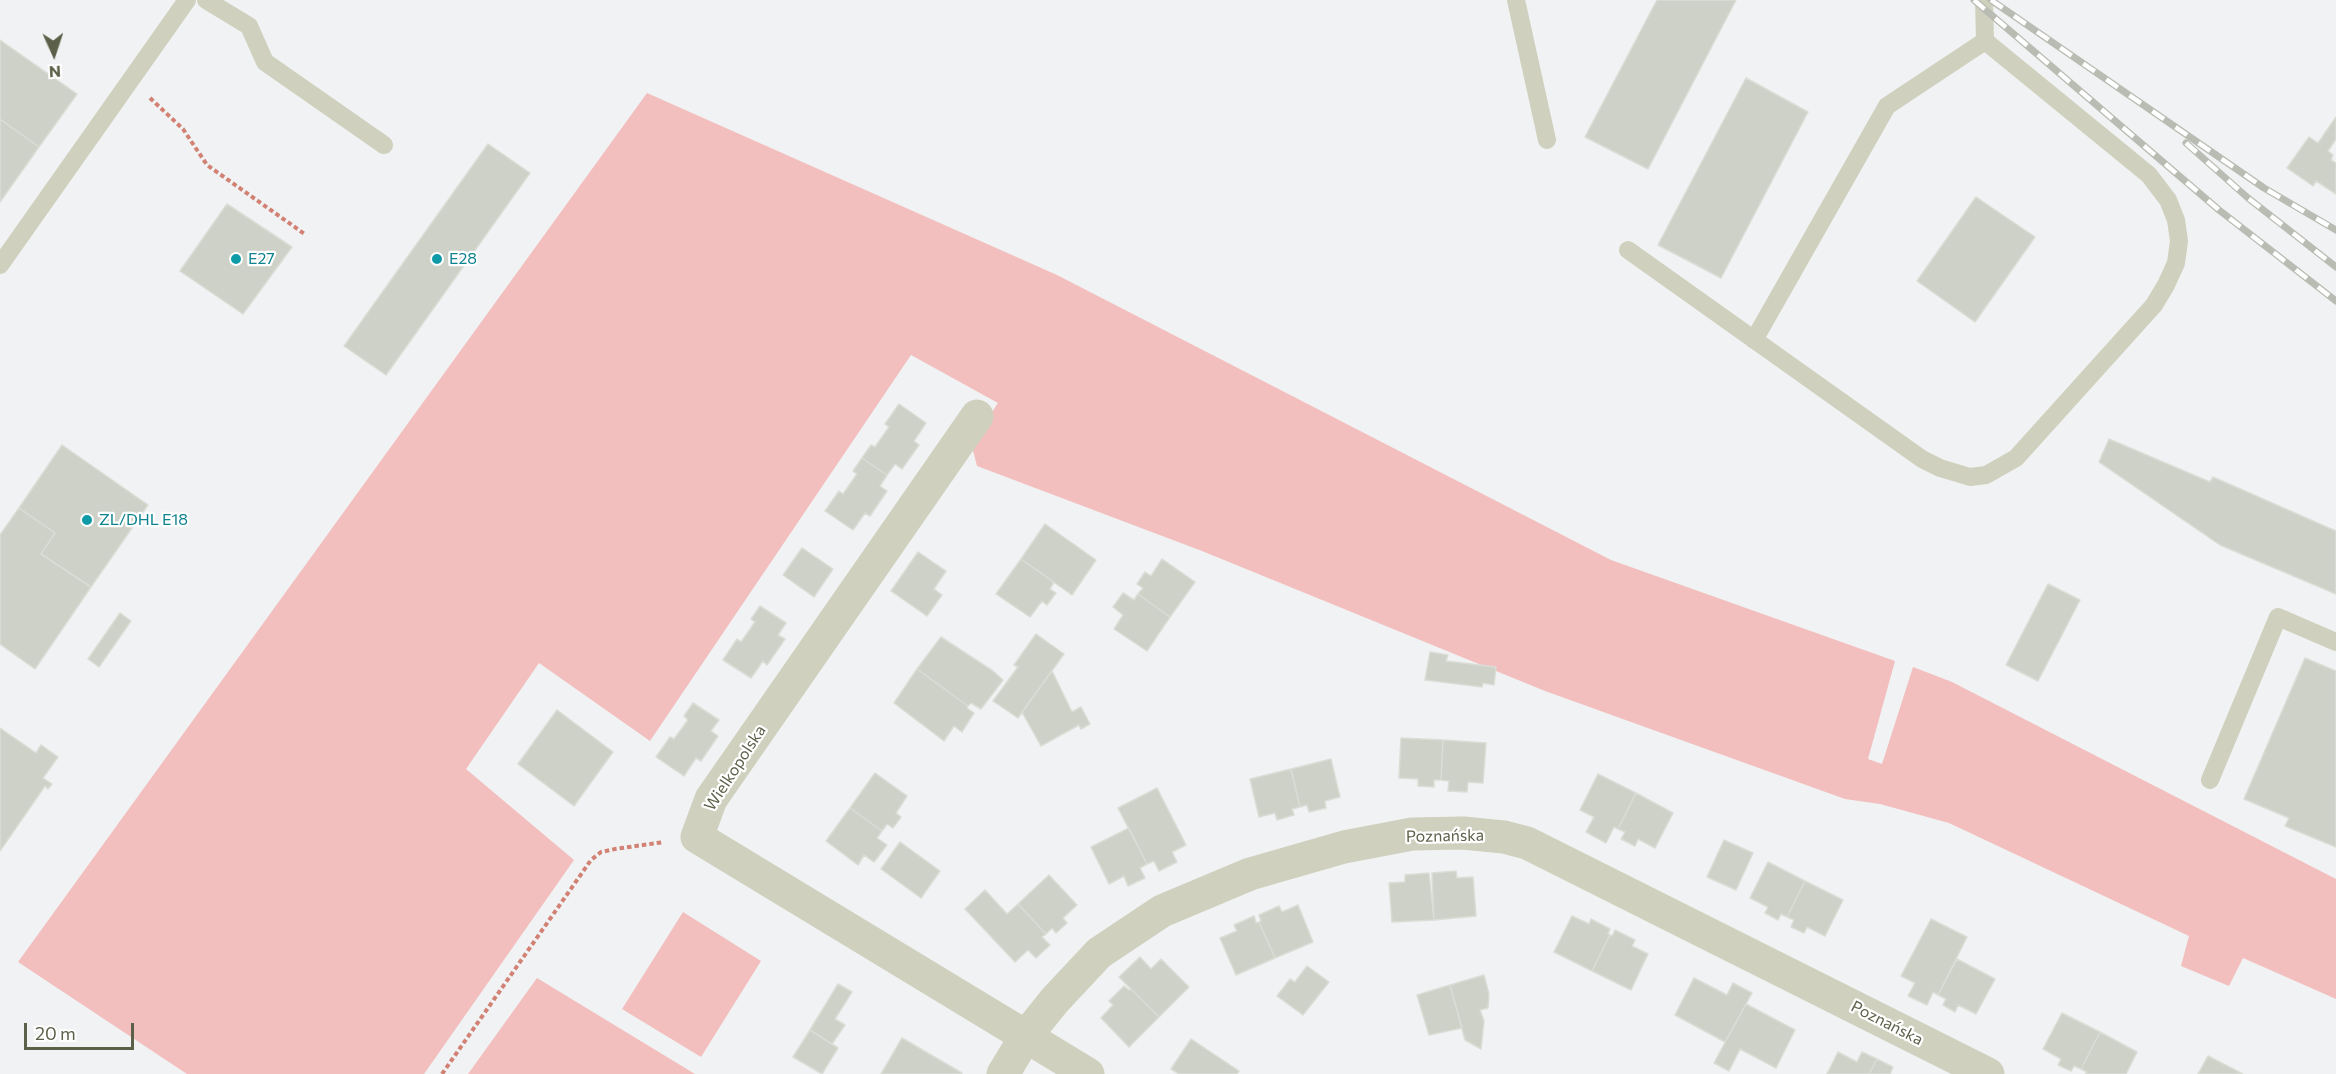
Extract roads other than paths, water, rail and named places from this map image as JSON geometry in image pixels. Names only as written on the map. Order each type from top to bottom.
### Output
[{"type":"street","name":"Wielkopolska","points":[[977,416],[711,799],[698,837],[1026,1036]]},
{"type":"street","name":"Poznańska","points":[[1003,1074],[1026,1036],[1055,1000],[1099,953],[1162,911],[1250,874],[1344,847],[1412,834],[1463,833],[1504,837],[1527,843],[1988,1074]]},
{"type":"street","points":[[1026,1036],[1088,1074]]},
{"type":"lane","points":[[0,265],[187,0]]},
{"type":"lane","points":[[206,0],[249,26],[265,62],[384,145]]},
{"type":"lane","points":[[1516,0],[1547,140]]},
{"type":"lane","points":[[1628,250],[1922,459],[1940,468],[1970,477],[1986,475],[2016,458],[2154,305],[2176,263],[2179,241],[2176,220],[2168,200],[2149,175],[1985,41],[1984,0]]},
{"type":"lane","points":[[1754,340],[1887,106],[1985,41]]},
{"type":"lane","points":[[2210,780],[2278,617],[2336,642]]},
{"type":"railway","points":[[1974,0],[2219,210],[2336,301]]},
{"type":"railway","points":[[1991,0],[2264,188],[2336,230]]},
{"type":"railway","points":[[2186,143],[2248,198],[2336,267]]},
{"type":"place","name":"E27","points":[[236,259]]},
{"type":"place","name":"E28","points":[[437,259]]},
{"type":"place","name":"ZL/DHL E18","points":[[87,520]]}]
